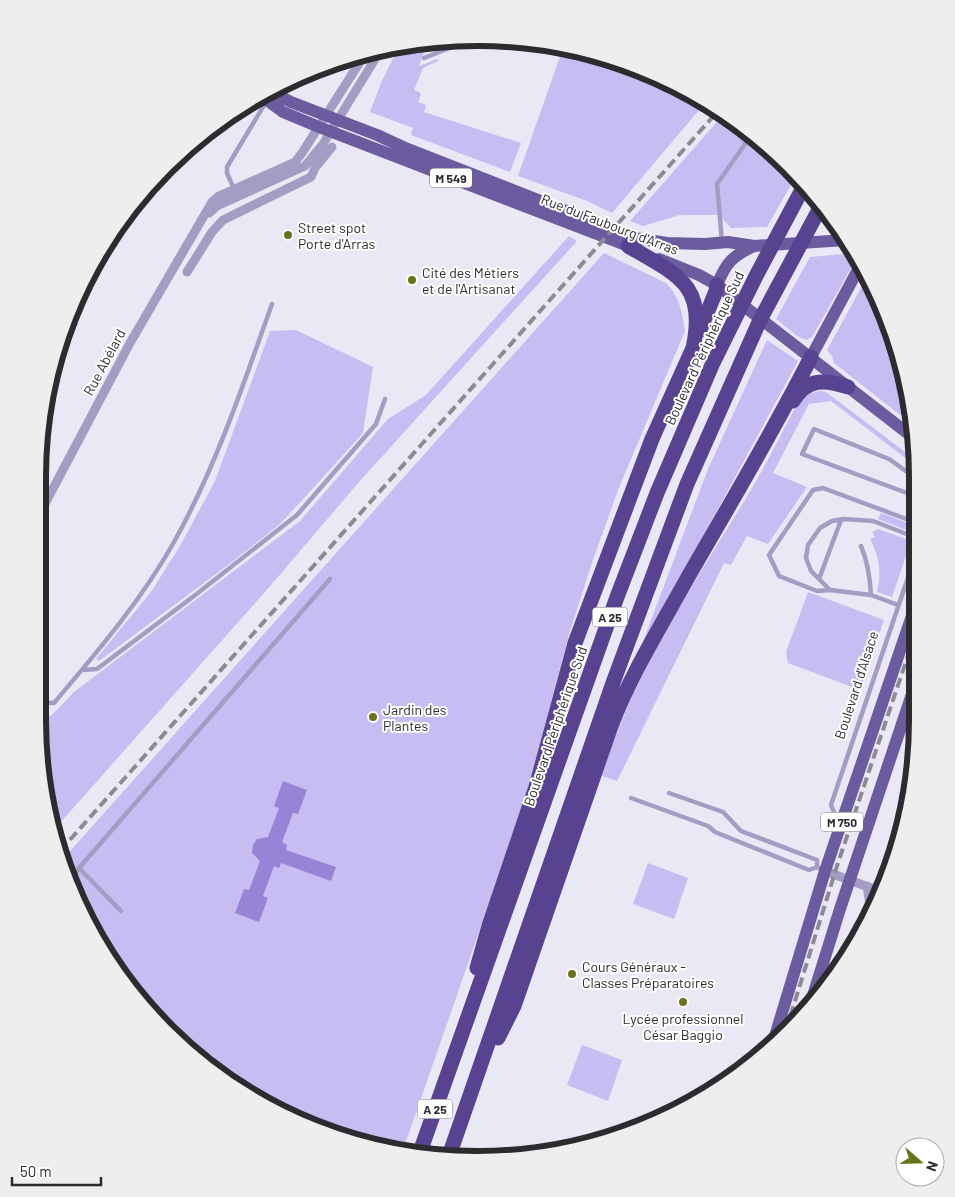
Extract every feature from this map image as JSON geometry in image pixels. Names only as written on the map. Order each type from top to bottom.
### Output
[{"type":"highway","name":"Boulevard Périphérique Sud","points":[[422,1147],[498,938],[617,597],[657,493],[712,365],[801,192]]},
{"type":"highway","name":"A 25","points":[[451,1150],[614,680],[687,484],[760,320],[818,212]]},
{"type":"highway","points":[[632,242],[675,274],[688,287],[697,317],[692,348]]},
{"type":"highway","points":[[450,1066],[489,926],[536,787],[572,652],[636,481],[716,292],[721,288]]},
{"type":"highway","points":[[476,1077],[514,1006],[611,726],[624,694],[647,649],[735,496],[811,357]]},
{"type":"highway","points":[[735,496],[758,463],[799,393],[808,385],[820,381],[837,383],[848,387]]},
{"type":"main road","name":"Rue du Faubourg d'Arras","points":[[275,97],[332,118],[573,220]]},
{"type":"main road","name":"Rue du Faubourg d'Arras","points":[[271,100],[283,112],[324,130],[632,242],[699,275],[721,288],[906,432]]},
{"type":"main road","name":"Rue du Faubourg d'Arras","points":[[632,242],[705,244],[722,242],[754,246],[838,241]]},
{"type":"main road","points":[[721,288],[731,259],[754,246]]},
{"type":"main road","points":[[811,357],[856,272]]},
{"type":"main road","name":"M 750","points":[[777,1029],[821,869],[840,827],[909,624]]},
{"type":"main road","name":"M 750","points":[[815,988],[849,880],[909,703]]},
{"type":"street","points":[[324,130],[374,59]]},
{"type":"street","points":[[332,118],[361,63]]},
{"type":"street","name":"Rue Abélard","points":[[46,502],[130,342],[201,224],[212,202],[219,196],[296,162],[324,130]]},
{"type":"street","name":"Rue Abélard","points":[[201,224],[217,206],[305,166],[314,155],[324,130]]},
{"type":"street","points":[[187,272],[212,232],[223,220],[311,177],[315,168],[332,147]]},
{"type":"street","points":[[821,869],[874,889]]},
{"type":"street","points":[[867,886],[869,899]]},
{"type":"lane","points":[[424,58],[452,47]]},
{"type":"lane","points":[[234,190],[227,173],[227,167],[261,105]]},
{"type":"lane","points":[[722,242],[717,184],[747,141]]},
{"type":"lane","points":[[46,702],[54,703],[116,628],[147,586],[189,513],[214,460],[272,304]]},
{"type":"lane","points":[[82,670],[97,669],[297,515],[376,424],[385,399]]},
{"type":"lane","points":[[909,473],[889,459],[814,429],[802,454],[909,492]]},
{"type":"lane","points":[[898,605],[871,594],[830,590],[816,591],[779,576],[769,555],[813,490],[823,488],[909,520]]},
{"type":"lane","points":[[819,579],[841,520]]},
{"type":"lane","points":[[830,590],[810,571],[806,558],[808,545],[820,528],[832,521],[873,521],[909,535]]},
{"type":"lane","points":[[861,546],[870,575],[871,594]]},
{"type":"lane","name":"Boulevard d'Alsace","points":[[840,827],[831,805],[909,574]]},
{"type":"lane","points":[[75,875],[79,868],[330,579]]},
{"type":"lane","points":[[631,798],[708,826],[715,832],[809,870],[821,869],[817,860],[741,831],[723,812],[669,793]]},
{"type":"lane","points":[[79,868],[121,911]]},
{"type":"shaded area","points":[[425,50],[419,66],[437,59],[438,61],[423,68],[414,90],[421,93],[418,102],[426,105],[424,112],[521,143],[510,172],[411,135],[413,128],[370,112],[395,55]]},
{"type":"shaded area","points":[[561,55],[589,61],[643,79],[700,109],[612,213],[587,201],[518,176]]},
{"type":"shaded area","points":[[719,120],[762,153],[792,183],[767,227],[731,228],[719,215],[680,215],[643,226],[630,221]]},
{"type":"shaded area","points":[[569,236],[577,241],[359,482],[271,585],[59,824],[50,776],[46,714],[51,716],[74,692],[300,521],[388,419],[426,395]]},
{"type":"shaded area","name":"Jardin des Plantes","points":[[604,253],[666,283],[671,288],[681,312],[685,331],[618,490],[593,560],[569,634],[525,800],[405,1144],[366,1136],[312,1118],[262,1093],[215,1062],[193,1044],[153,1004],[119,959],[91,910],[79,885],[68,854]]},
{"type":"shaded area","points":[[845,254],[850,261],[851,268],[812,337],[806,340],[797,336],[776,319],[810,257]]},
{"type":"shaded area","points":[[863,285],[886,339],[894,366],[905,418],[834,363],[832,356],[827,350]]},
{"type":"shaded area","points":[[296,330],[373,367],[363,433],[280,524],[99,661],[96,659],[151,592],[180,546],[215,481],[270,331]]},
{"type":"shaded area","points":[[767,340],[798,361],[636,660],[708,469]]},
{"type":"shaded area","points":[[826,392],[908,454],[908,460],[831,401],[809,404],[773,473],[807,487],[768,544],[747,536],[731,565],[724,563],[617,781],[602,776],[629,703],[664,634],[752,489],[794,410],[805,397],[812,393]]},
{"type":"shaded area","points":[[881,513],[909,523],[909,531],[878,519]]},
{"type":"shaded area","points":[[878,529],[909,540],[909,547],[892,597],[877,592],[879,565],[870,539],[875,537],[872,532]]},
{"type":"shaded area","points":[[808,592],[884,620],[860,690],[788,663],[786,652]]},
{"type":"shaded area","points":[[283,781],[307,790],[298,814],[293,813],[282,842],[287,845],[286,850],[336,867],[331,881],[281,863],[279,868],[274,866],[263,896],[268,898],[259,922],[235,913],[244,889],[249,890],[260,861],[252,853],[253,845],[257,839],[268,837],[279,808],[274,806]]},
{"type":"shaded area","points":[[648,863],[688,878],[674,919],[633,904]]},
{"type":"shaded area","points":[[582,1045],[622,1060],[608,1101],[567,1085]]},
{"type":"railway","points":[[65,845],[713,117]]},
{"type":"railway","points":[[791,1015],[837,866],[909,653]]},
{"type":"place","name":"Street spot Porte d'Arras","points":[[288,235]]},
{"type":"place","name":"Cité des Métiers et de l'Artisanat","points":[[412,280]]},
{"type":"place","name":"Jardin des Plantes","points":[[373,717]]},
{"type":"place","name":"Cours Généraux - Classes Préparatoires","points":[[572,974]]},
{"type":"place","name":"Lycée professionnel César Baggio","points":[[683,1002]]}]
